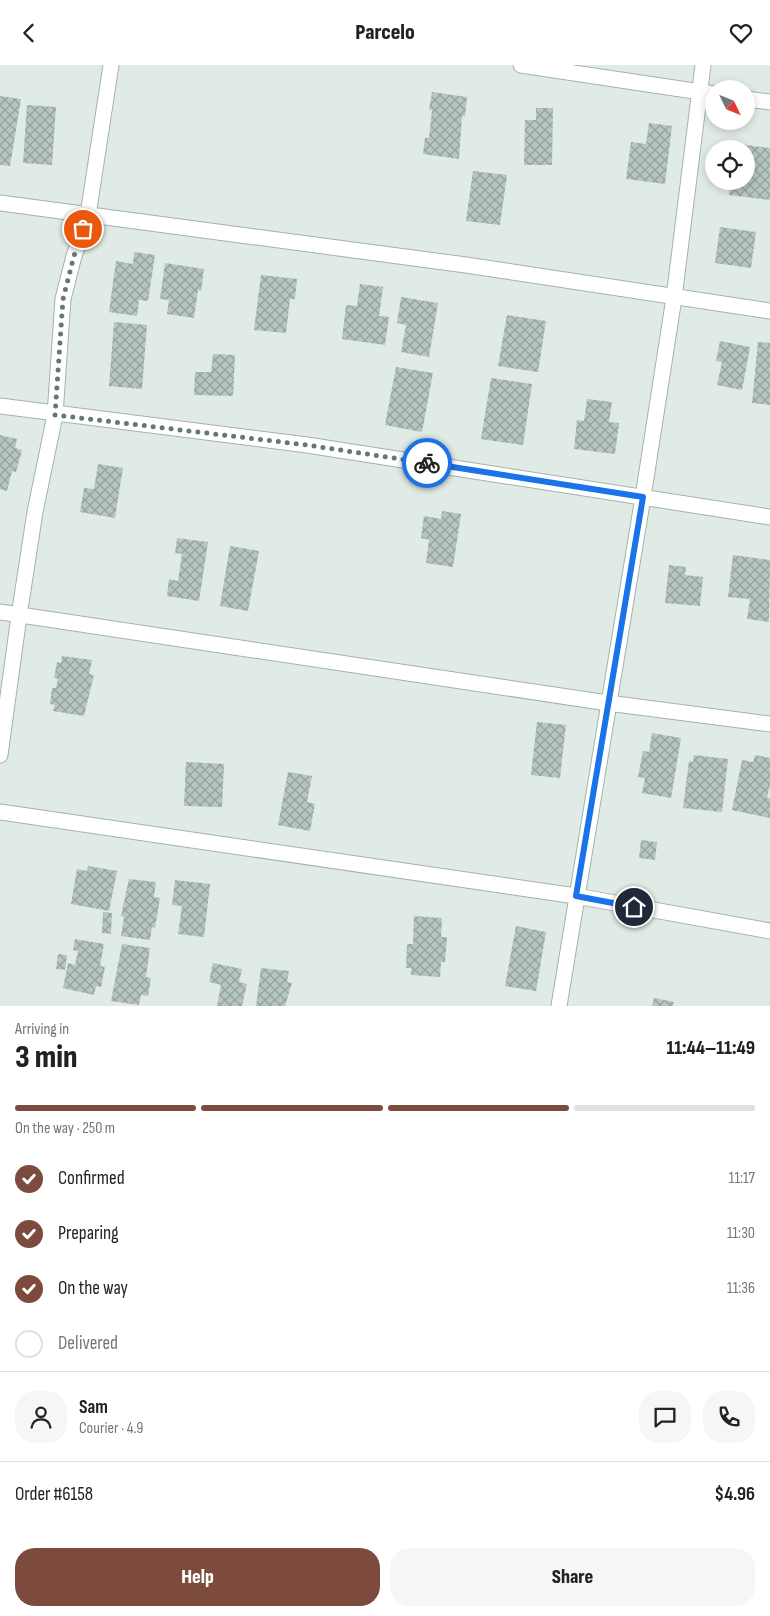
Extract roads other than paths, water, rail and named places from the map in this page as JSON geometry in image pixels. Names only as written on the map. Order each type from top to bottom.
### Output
[{"type":"street","points":[[0,755],[19,616],[36,512],[55,415],[63,299],[74,256],[88,215],[111,65]]},
{"type":"street","points":[[521,65],[705,93]]},
{"type":"street","points":[[703,65],[705,84]]},
{"type":"street","points":[[559,1006],[643,497],[705,99]]},
{"type":"street","points":[[755,100],[770,102]]},
{"type":"street","points":[[0,203],[466,265],[674,298],[770,311]]},
{"type":"street","points":[[0,406],[55,415],[307,445],[770,517]]},
{"type":"street","points":[[0,612],[608,703],[770,724]]},
{"type":"street","points":[[0,812],[576,896],[770,931]]}]
